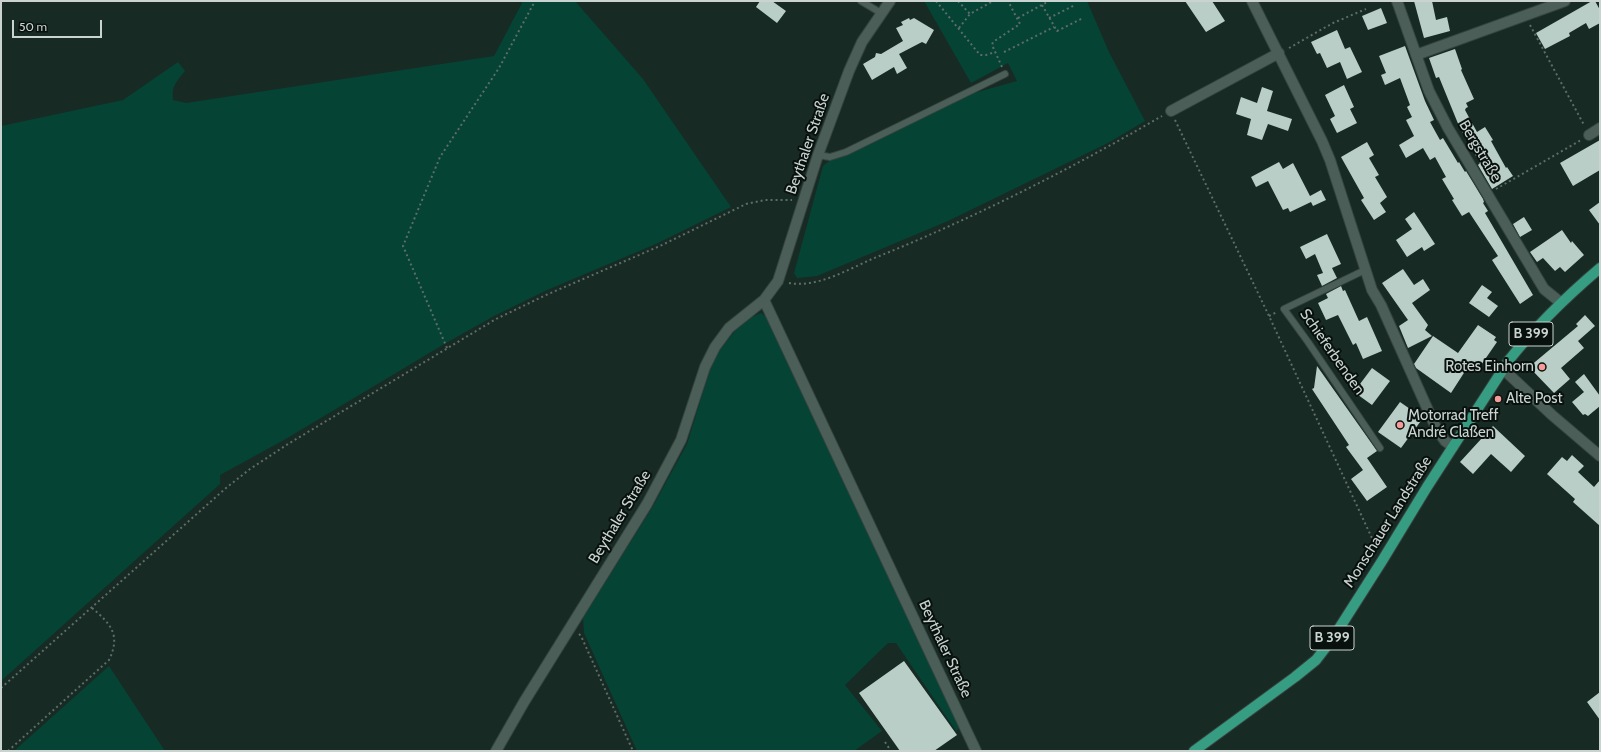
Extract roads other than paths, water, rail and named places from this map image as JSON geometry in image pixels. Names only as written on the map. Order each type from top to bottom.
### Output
[{"type":"main road","name":"Monschauer Landstraße","points":[[1194,751],[1316,660],[1332,638],[1382,561],[1427,487],[1523,342],[1560,302],[1600,268]]},
{"type":"street","name":"Beythaler Straße","points":[[496,751],[524,702],[647,504],[681,440],[705,366],[715,347],[729,328],[764,300],[778,282],[818,155],[849,71],[862,42],[890,1]]},
{"type":"street","points":[[1252,1],[1313,122],[1330,160],[1372,290],[1381,305],[1436,428],[1445,441],[1453,447]]},
{"type":"street","name":"Bergstraße","points":[[1397,1],[1431,94],[1448,128],[1544,288],[1560,302]]},
{"type":"street","points":[[1416,54],[1565,1]]},
{"type":"street","points":[[1171,111],[1279,53]]},
{"type":"street","points":[[1589,135],[1600,128]]},
{"type":"street","name":"Beythaler Straße","points":[[764,300],[976,751]]},
{"type":"street","points":[[1504,369],[1552,415],[1600,456]]},
{"type":"lane","points":[[861,1],[880,14]]},
{"type":"lane","points":[[818,155],[830,157],[846,152],[1005,74]]},
{"type":"lane","name":"Schieferbenden","points":[[1365,270],[1284,308],[1380,448]]},
{"type":"place","name":"Rotes Einhorn","points":[[1542,367]]},
{"type":"place","name":"Alte Post","points":[[1498,399]]},
{"type":"place","name":"Motorrad Treff André Claßen","points":[[1400,425]]}]
